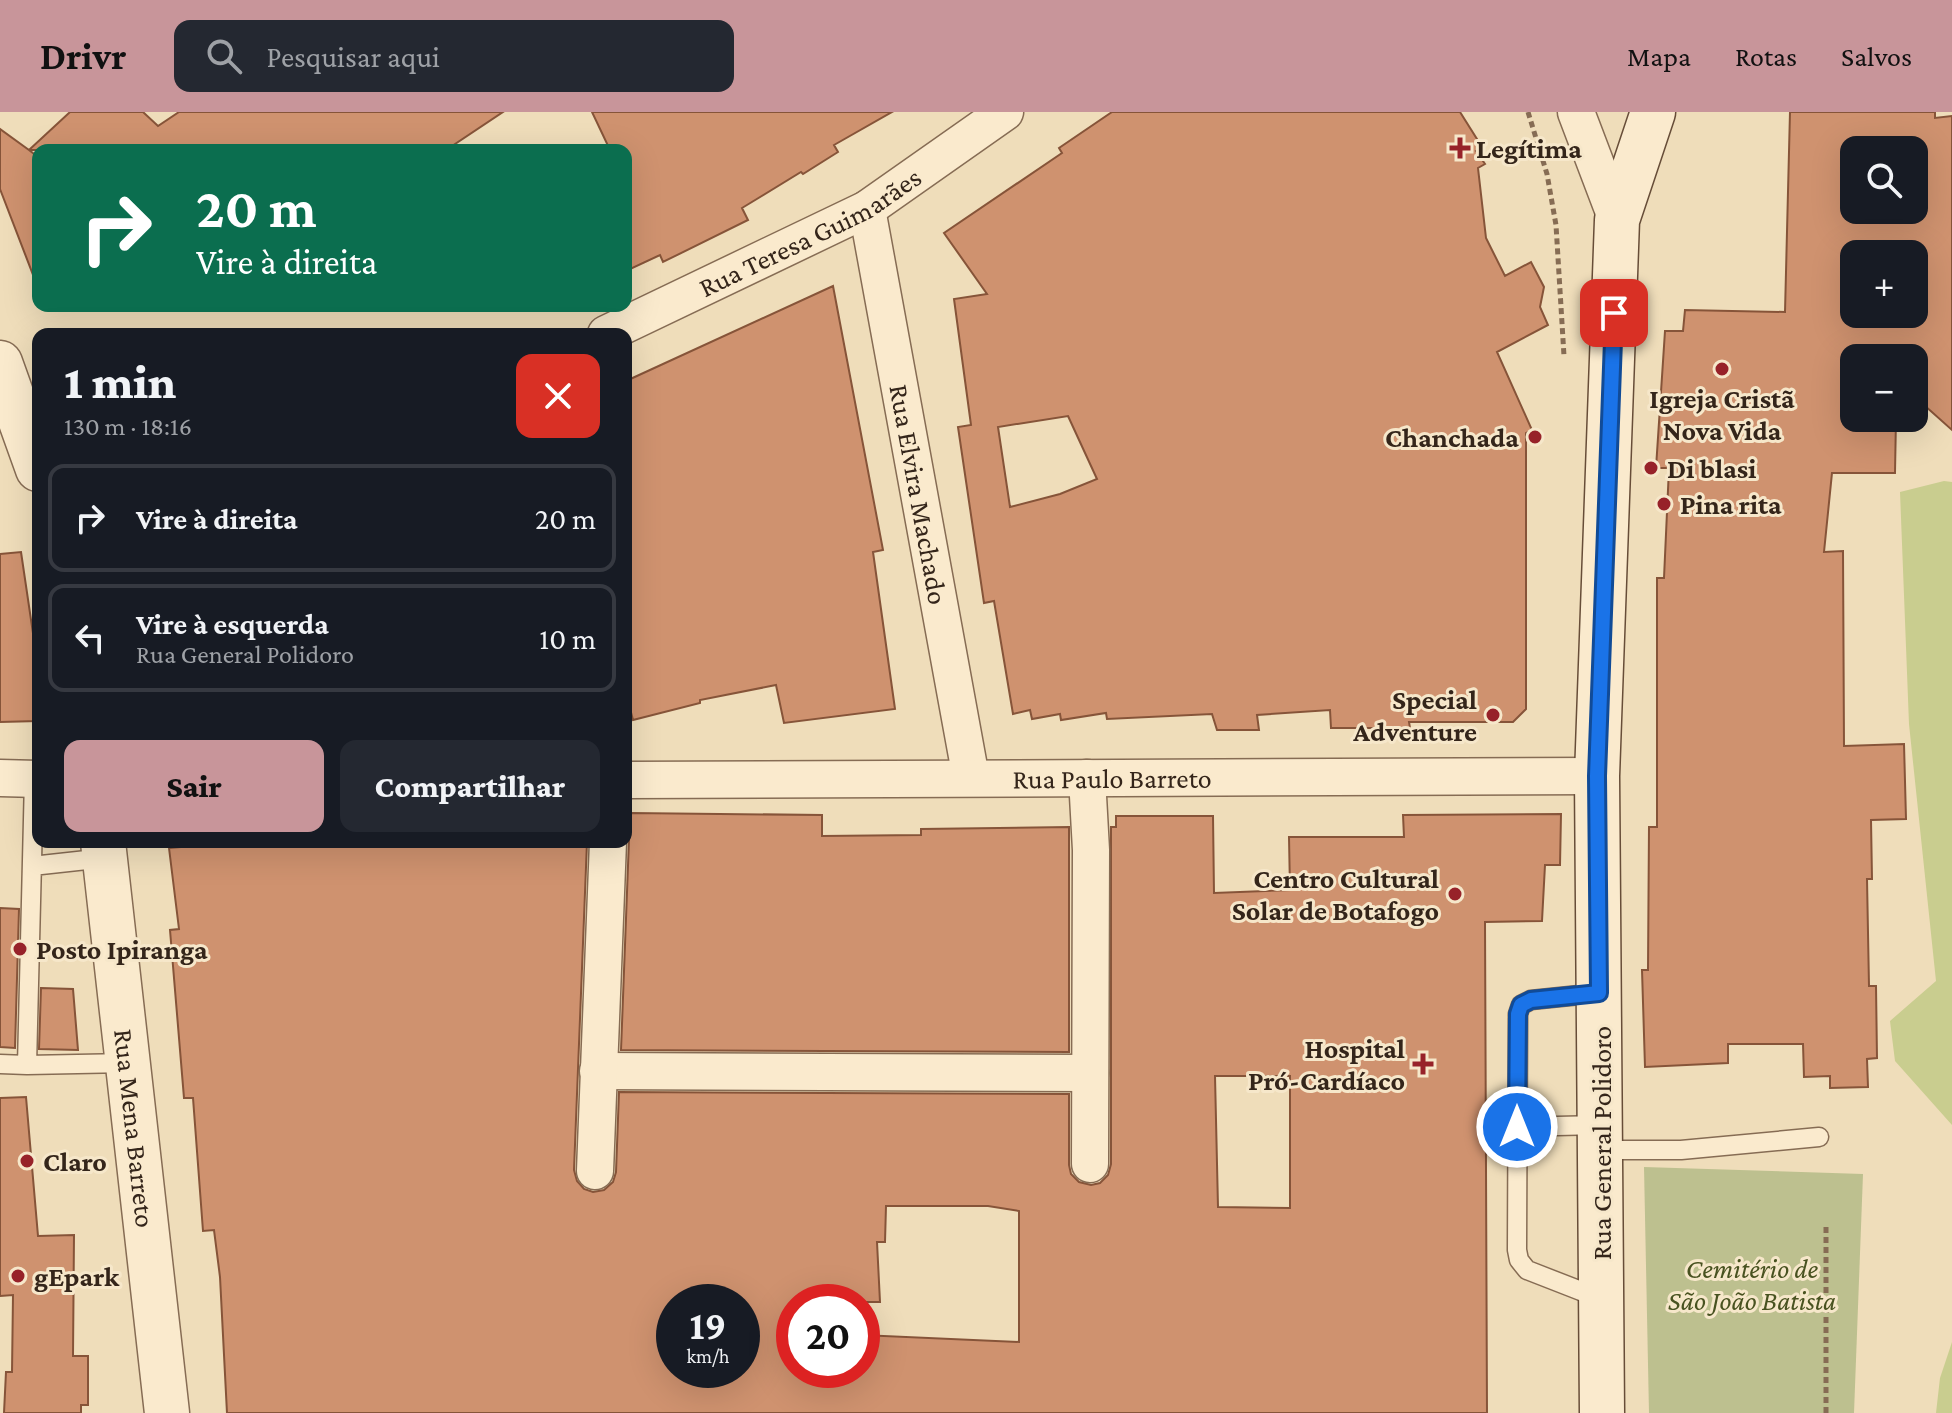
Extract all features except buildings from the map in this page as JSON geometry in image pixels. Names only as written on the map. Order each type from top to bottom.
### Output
[{"type":"main road","points":[[1617,220],[1653,112]]},
{"type":"main road","name":"Rua General Polidoro","points":[[1602,1413],[1597,776],[1617,220]]},
{"type":"main road","points":[[0,363],[32,452]]},
{"type":"main road","name":"Rua Mena Barreto","points":[[104,850],[167,1413]]},
{"type":"street","name":"Rua Teresa Guimarães","points":[[619,328],[867,209],[1005,112]]},
{"type":"street","name":"Rua General Polidoro","points":[[1576,112],[1617,220]]},
{"type":"street","name":"Rua Elvira Machado","points":[[867,209],[971,778]]},
{"type":"street","name":"Rua Paulo Barreto","points":[[632,780],[1597,776]]},
{"type":"street","points":[[1087,778],[1091,850],[1090,1164]]},
{"type":"street","points":[[595,1171],[608,848]]},
{"type":"street","points":[[598,1071],[1090,1073]]},
{"type":"lane","points":[[24,778],[32,866],[27,1065]]},
{"type":"lane","points":[[32,866],[104,850]]},
{"type":"lane","points":[[1599,993],[1531,1000],[1521,1005],[1518,1014],[1517,1250],[1519,1260],[1527,1270],[1602,1299]]},
{"type":"lane","points":[[0,1064],[128,1063]]},
{"type":"lane","points":[[1517,1127],[1681,1150],[1819,1137]]},
{"type":"path","points":[[1826,1223],[1826,1413]]},
{"type":"green space","points":[[1944,481],[1952,482],[1952,1125],[1895,1061],[1890,1021],[1936,981],[1909,724],[1900,492]]},
{"type":"green space","name":"Cemitério de São João Batista","points":[[1644,1167],[1863,1174],[1854,1413],[1649,1413]]},
{"type":"green space","points":[[1952,1342],[1952,1413],[1936,1413],[1940,1378]]},
{"type":"place","name":"Legítima","points":[[1460,148]]},
{"type":"place","name":"Igreja Cristã Nova Vida","points":[[1722,369]]},
{"type":"place","name":"Chanchada","points":[[1535,437]]},
{"type":"place","name":"Di blasi","points":[[1651,468]]},
{"type":"place","name":"Pina rita","points":[[1664,504]]},
{"type":"place","name":"Special Adventure","points":[[1493,715]]},
{"type":"place","name":"Centro Cultural Solar de Botafogo","points":[[1455,894]]},
{"type":"place","name":"Posto Ipiranga","points":[[20,949]]},
{"type":"place","name":"Hospital Pró-Cardíaco","points":[[1423,1064]]},
{"type":"place","name":"Claro","points":[[27,1161]]},
{"type":"place","name":"gEpark","points":[[18,1276]]},
{"type":"route","points":[[1517,1127],[1518,1014],[1521,1005],[1531,1000],[1599,993],[1597,776],[1614,313]]}]
